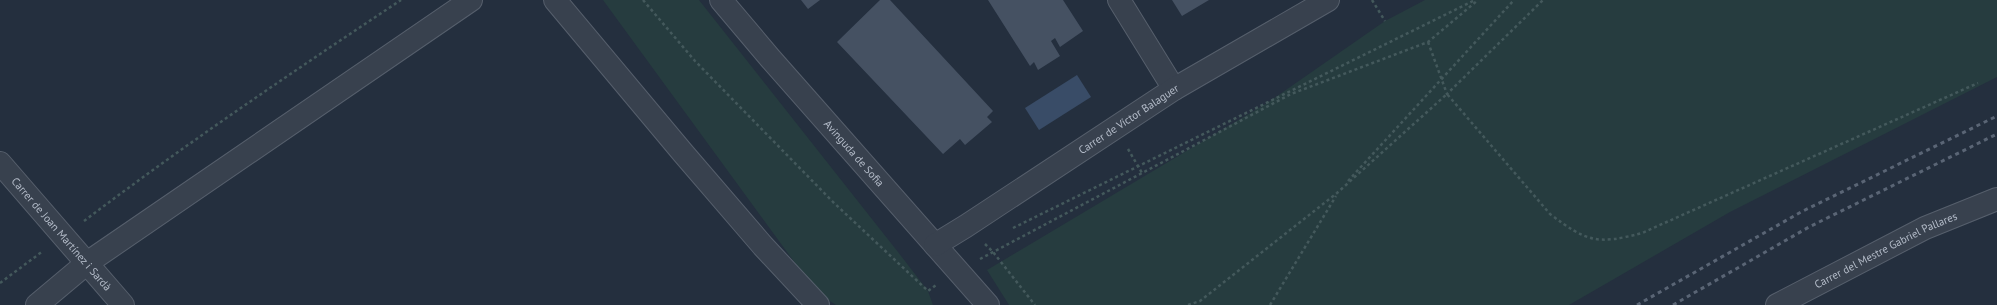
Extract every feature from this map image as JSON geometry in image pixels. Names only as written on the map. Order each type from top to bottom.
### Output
[{"type":"street","points":[[37,305],[87,263],[471,0]]},
{"type":"street","points":[[555,0],[763,246],[818,305]]},
{"type":"street","name":"Avinguda de Sofia","points":[[721,0],[770,58],[988,305]]},
{"type":"street","points":[[1119,0],[1174,89]]},
{"type":"street","name":"Carrer de Víctor Balaguer","points":[[935,245],[1174,89],[1328,0]]},
{"type":"street","name":"Carrer de Joan Martínez i Sardà","points":[[0,163],[123,305]]},
{"type":"street","name":"Carrer del Mestre Gabriel Pallares","points":[[1777,305],[1925,228],[1997,199]]},
{"type":"path","points":[[0,283],[149,172],[284,78],[401,0]]},
{"type":"path","points":[[643,0],[695,61],[833,202],[928,291],[940,282]]},
{"type":"path","points":[[1372,0],[1385,21]]},
{"type":"path","points":[[1035,305],[993,252],[1291,94],[1428,42],[1477,0]]},
{"type":"path","points":[[1007,230],[1477,0]]},
{"type":"path","points":[[1270,305],[1337,193],[1514,0]]},
{"type":"path","points":[[1188,305],[1200,301],[1337,193],[1447,94],[1543,0]]},
{"type":"path","points":[[1428,42],[1447,94],[1550,214],[1571,230],[1592,239],[1613,241],[1642,233],[1978,83]]},
{"type":"green space","points":[[603,0],[699,0],[928,291],[933,305],[836,305],[817,293]]},
{"type":"green space","points":[[1425,0],[1997,0],[1997,77],[1730,212],[1569,305],[1009,305],[987,270],[1267,103],[1385,21]]},
{"type":"water","points":[[1077,75],[1091,97],[1039,130],[1025,108]]},
{"type":"building","points":[[801,0],[820,0],[808,9]]},
{"type":"building","points":[[880,0],[890,0],[993,111],[987,117],[992,122],[965,145],[960,139],[943,154],[837,42]]},
{"type":"building","points":[[988,0],[1063,0],[1083,31],[1060,47],[1055,38],[1051,41],[1060,56],[1038,70],[1034,62],[1030,66]]},
{"type":"building","points":[[1172,0],[1209,0],[1182,16]]},
{"type":"railway","points":[[1637,305],[1801,212],[1997,116]]},
{"type":"railway","points":[[1673,305],[1809,227],[1997,134]]}]
